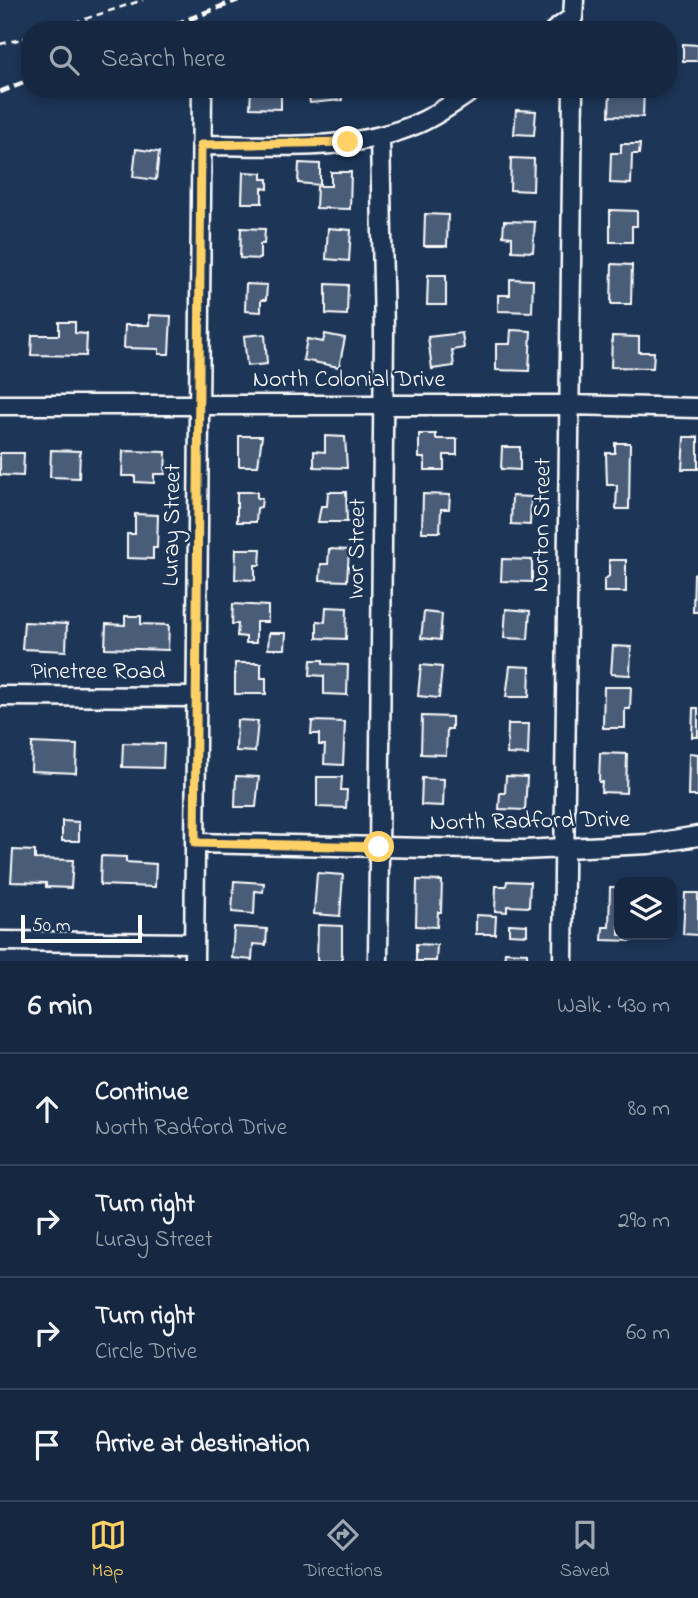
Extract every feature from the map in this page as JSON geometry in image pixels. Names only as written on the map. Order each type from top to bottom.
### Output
[{"type":"street","name":"Luray Street","points":[[194,952],[201,98]]},
{"type":"street","points":[[201,145],[329,144],[380,137],[419,123],[461,98]]},
{"type":"street","name":"Norton Street","points":[[563,961],[573,98]]},
{"type":"street","name":"Ivor Street","points":[[378,961],[384,331],[380,137]]},
{"type":"street","name":"North Colonial Drive","points":[[0,405],[383,404],[698,408]]},
{"type":"street","name":"Pinetree Road","points":[[0,696],[196,696]]},
{"type":"street","name":"North Radford Drive","points":[[195,843],[523,850],[649,844],[698,836]]},
{"type":"street","points":[[0,941],[194,952]]},
{"type":"path","points":[[79,21],[143,0]]},
{"type":"path","points":[[0,44],[21,39]]},
{"type":"building","points":[[683,44],[698,45],[698,61],[683,61]]},
{"type":"building","points":[[251,98],[281,98],[281,109],[250,108]]},
{"type":"building","points":[[309,98],[342,98],[342,100],[310,103]]},
{"type":"building","points":[[610,98],[644,98],[643,117],[609,116]]},
{"type":"building","points":[[516,110],[536,111],[534,135],[514,134]]},
{"type":"building","points":[[621,144],[640,144],[639,154],[632,154],[631,184],[610,183],[611,153],[621,153]]},
{"type":"building","points":[[136,149],[159,152],[156,180],[133,177]]},
{"type":"building","points":[[511,158],[534,159],[533,191],[510,190]]},
{"type":"building","points":[[299,163],[320,164],[320,185],[298,183]]},
{"type":"building","points":[[243,172],[262,173],[262,179],[268,179],[268,189],[262,188],[262,203],[242,203]]},
{"type":"building","points":[[331,172],[351,172],[350,209],[316,208],[317,186],[331,186]]},
{"type":"building","points":[[610,210],[637,211],[637,226],[632,226],[632,242],[610,242]]},
{"type":"building","points":[[425,214],[448,215],[447,246],[424,246]]},
{"type":"building","points":[[504,221],[535,222],[533,252],[512,251],[512,237],[503,236]]},
{"type":"building","points":[[241,228],[265,229],[264,244],[260,244],[260,259],[240,258]]},
{"type":"building","points":[[328,228],[351,230],[349,261],[326,259]]},
{"type":"building","points":[[612,264],[632,265],[631,304],[611,304]]},
{"type":"building","points":[[428,275],[446,275],[446,305],[427,305]]},
{"type":"building","points":[[510,279],[533,280],[532,312],[498,311],[498,295],[510,295]]},
{"type":"building","points":[[246,284],[267,285],[266,300],[261,300],[261,312],[245,311]]},
{"type":"building","points":[[326,284],[348,285],[347,315],[326,314]]},
{"type":"building","points":[[149,315],[171,316],[169,354],[159,354],[159,349],[124,348],[125,325],[149,325]]},
{"type":"building","points":[[59,322],[75,322],[75,333],[87,334],[86,356],[31,355],[32,335],[59,335]]},
{"type":"building","points":[[511,330],[531,331],[529,371],[496,370],[496,344],[510,344]]},
{"type":"building","points":[[462,333],[464,348],[452,350],[454,366],[432,369],[428,337]]},
{"type":"building","points":[[265,334],[267,364],[247,366],[244,336]]},
{"type":"building","points":[[325,334],[345,338],[339,367],[303,360],[307,339],[323,342]]},
{"type":"building","points":[[612,336],[639,337],[639,352],[654,352],[653,368],[611,367]]},
{"type":"building","points":[[419,434],[436,434],[436,439],[457,439],[457,455],[444,455],[444,470],[425,470],[425,458],[419,458]]},
{"type":"building","points":[[239,436],[262,436],[258,466],[239,466]]},
{"type":"building","points":[[325,436],[345,437],[347,468],[314,467],[314,451],[325,452]]},
{"type":"building","points":[[684,437],[698,437],[698,469],[682,469]]},
{"type":"building","points":[[615,443],[630,443],[629,509],[616,509],[617,485],[607,485],[606,453],[615,453]]},
{"type":"building","points":[[502,447],[520,447],[520,470],[501,469]]},
{"type":"building","points":[[51,450],[80,451],[79,478],[50,477]]},
{"type":"building","points":[[123,451],[166,452],[165,474],[154,474],[154,483],[135,482],[135,476],[122,476]]},
{"type":"building","points":[[0,453],[24,453],[23,476],[0,475]]},
{"type":"building","points":[[237,492],[257,492],[257,498],[262,498],[261,507],[257,508],[256,522],[237,522]]},
{"type":"building","points":[[328,492],[346,492],[347,522],[318,522],[321,506],[327,506]]},
{"type":"building","points":[[423,494],[450,495],[449,509],[441,509],[440,532],[422,532]]},
{"type":"building","points":[[512,496],[531,497],[530,525],[511,524]]},
{"type":"building","points":[[135,514],[158,515],[157,548],[153,548],[153,559],[127,558],[127,534],[135,534]]},
{"type":"building","points":[[236,549],[261,549],[260,565],[255,565],[255,580],[235,579]]},
{"type":"building","points":[[329,549],[349,550],[347,581],[320,580],[321,564],[328,564]]},
{"type":"building","points":[[502,559],[532,560],[532,582],[501,581]]},
{"type":"building","points":[[609,560],[626,560],[626,592],[604,592],[604,580],[609,576]]},
{"type":"building","points":[[694,574],[698,574],[698,612],[693,612]]},
{"type":"building","points":[[233,604],[268,606],[268,622],[256,622],[256,643],[246,643],[246,637],[237,636],[238,624],[232,624]]},
{"type":"building","points":[[326,607],[347,608],[346,639],[317,638],[317,621],[325,622]]},
{"type":"building","points":[[506,609],[530,611],[528,639],[504,638]]},
{"type":"building","points":[[424,612],[442,614],[440,640],[421,638]]},
{"type":"building","points":[[125,616],[141,616],[141,624],[169,625],[168,650],[105,648],[106,624],[125,625]]},
{"type":"building","points":[[24,622],[67,624],[66,651],[22,649]]},
{"type":"building","points":[[269,633],[286,633],[285,649],[268,649]]},
{"type":"building","points":[[613,646],[631,647],[630,675],[611,674]]},
{"type":"building","points":[[311,660],[323,660],[323,664],[348,665],[347,695],[324,694],[324,676],[310,675]]},
{"type":"building","points":[[235,663],[261,663],[261,678],[266,678],[266,694],[235,694]]},
{"type":"building","points":[[421,665],[442,667],[439,698],[418,696]]},
{"type":"building","points":[[510,666],[530,667],[529,697],[506,697]]},
{"type":"building","points":[[604,687],[631,687],[630,709],[625,709],[625,728],[603,728]]},
{"type":"building","points":[[693,708],[698,708],[698,737],[692,737]]},
{"type":"building","points":[[422,716],[452,717],[452,729],[447,729],[446,755],[421,754]]},
{"type":"building","points":[[237,720],[258,721],[255,752],[236,751]]},
{"type":"building","points":[[312,721],[345,722],[343,765],[324,764],[325,745],[319,745],[319,734],[311,734]]},
{"type":"building","points":[[508,724],[529,724],[528,755],[507,754]]},
{"type":"building","points":[[32,743],[77,745],[76,773],[31,771]]},
{"type":"building","points":[[123,743],[164,744],[163,768],[122,767]]},
{"type":"building","points":[[600,753],[627,754],[626,793],[601,792]]},
{"type":"building","points":[[689,753],[698,754],[698,796],[688,796]]},
{"type":"building","points":[[236,776],[259,777],[256,807],[235,807]]},
{"type":"building","points":[[506,776],[527,777],[525,810],[499,809],[500,793],[505,793]]},
{"type":"building","points":[[317,777],[342,777],[341,790],[347,790],[346,808],[317,807]]},
{"type":"building","points":[[422,778],[444,779],[443,806],[421,805]]},
{"type":"building","points":[[62,821],[79,822],[79,841],[62,841]]},
{"type":"building","points":[[13,850],[35,851],[35,859],[73,860],[71,888],[46,887],[46,883],[11,882]]},
{"type":"building","points":[[101,856],[126,857],[126,862],[156,864],[155,887],[100,885]]},
{"type":"building","points":[[317,873],[343,875],[340,916],[314,914]]},
{"type":"building","points":[[417,880],[442,881],[441,912],[438,912],[437,927],[416,926]]},
{"type":"building","points":[[234,881],[264,883],[263,892],[255,891],[254,914],[232,912]]},
{"type":"building","points":[[507,881],[530,882],[529,907],[507,906],[507,912],[495,911],[496,886],[506,886]]},
{"type":"building","points":[[610,887],[614,887],[614,940],[632,941],[602,940],[603,927],[609,927]]},
{"type":"building","points":[[685,893],[698,893],[698,935],[683,934]]},
{"type":"building","points":[[476,915],[496,916],[495,934],[476,934]]},
{"type":"building","points":[[509,924],[527,925],[527,935],[509,934]]},
{"type":"building","points":[[318,925],[342,926],[342,961],[317,961]]},
{"type":"building","points":[[234,927],[267,929],[266,945],[253,944],[252,960],[232,958]]},
{"type":"building","points":[[416,944],[437,945],[436,961],[416,961]]},
{"type":"building","points":[[505,952],[527,953],[527,961],[504,961]]},
{"type":"railway","points":[[184,21],[238,0]]},
{"type":"railway","points":[[0,92],[21,84]]},
{"type":"route","points":[[348,142],[201,145],[195,843],[379,847]]}]
